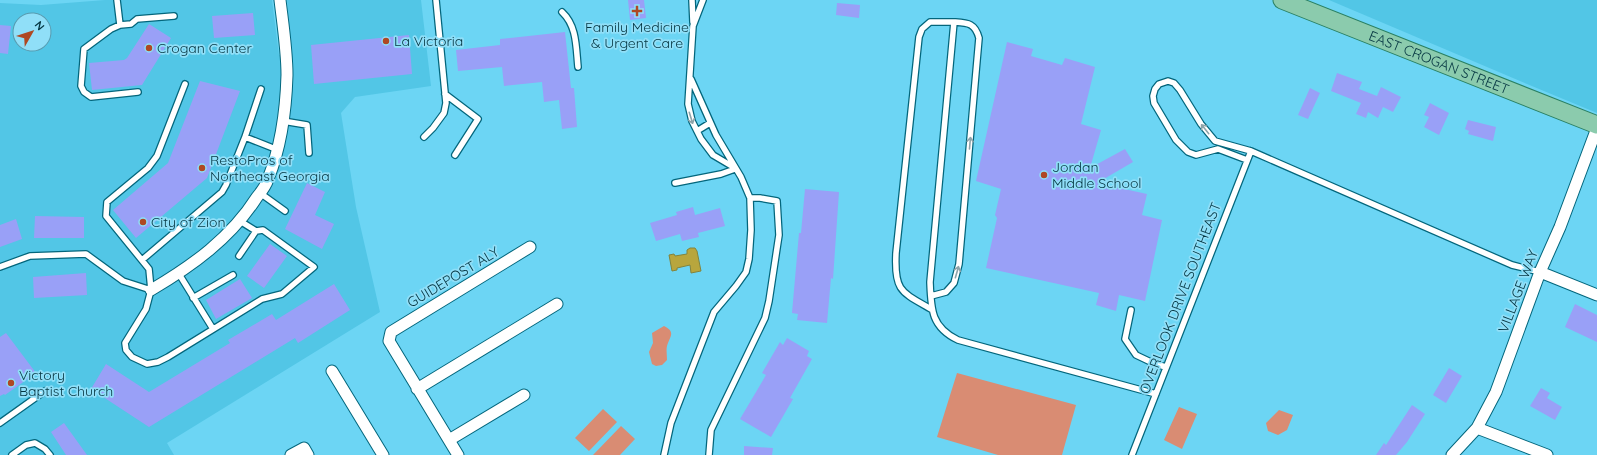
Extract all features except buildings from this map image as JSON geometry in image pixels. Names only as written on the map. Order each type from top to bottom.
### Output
[{"type":"main road","name":"EAST CROGAN STREET","points":[[1282,0],[1597,126]]},
{"type":"street","points":[[151,290],[179,274],[209,252],[240,221],[268,181],[278,150],[285,109],[287,74],[280,0]]},
{"type":"street","name":"VILLAGE WAY","points":[[1452,455],[1477,428],[1496,392],[1540,272],[1560,227],[1597,126]]},
{"type":"street","name":"GUIDEPOST ALY","points":[[417,389],[389,341],[391,332],[530,247]]},
{"type":"street","points":[[1540,272],[1597,295]]},
{"type":"street","points":[[458,455],[417,389],[557,304]]},
{"type":"street","points":[[332,371],[383,455]]},
{"type":"street","points":[[449,440],[524,395]]},
{"type":"street","points":[[1477,428],[1546,455]]},
{"type":"street","points":[[290,455],[304,448],[308,455]]},
{"type":"lane","points":[[117,0],[120,25]]},
{"type":"lane","points":[[424,137],[434,128],[444,114],[445,94],[436,0]]},
{"type":"lane","points":[[692,0],[694,26],[688,104],[692,121],[700,139],[713,155],[736,169]]},
{"type":"lane","points":[[694,26],[703,0]]},
{"type":"lane","points":[[562,12],[568,18],[573,28],[578,67]]},
{"type":"lane","points":[[138,92],[91,97],[84,92],[81,86],[84,49],[111,29],[120,25],[131,24],[137,18],[174,16]]},
{"type":"lane","points":[[931,296],[946,292],[954,283],[959,264],[979,38],[973,26],[967,23],[930,22],[922,29],[919,37],[895,272],[898,286],[906,294],[931,309]]},
{"type":"lane","points":[[954,22],[930,282],[931,309],[934,317],[943,330],[958,340],[1156,394]]},
{"type":"lane","points":[[664,455],[671,423],[714,312],[746,272],[749,259],[751,230],[750,198],[741,177],[710,124],[690,80]]},
{"type":"lane","points":[[1247,160],[1218,149],[1196,155],[1188,152],[1176,140],[1154,103],[1153,96],[1155,89],[1159,84],[1168,81],[1174,83],[1201,124],[1215,141],[1251,151],[1512,265],[1540,272]]},
{"type":"lane","points":[[186,84],[157,156],[148,168],[107,202],[106,216],[149,269],[151,290],[146,309],[125,343],[126,350],[132,357],[147,364],[158,362],[262,299],[282,294],[314,267],[263,230],[256,231],[240,221]]},
{"type":"lane","points":[[142,260],[222,192],[245,137],[261,88]]},
{"type":"lane","points":[[445,94],[478,119],[455,155]]},
{"type":"lane","points":[[283,121],[307,125],[309,153]]},
{"type":"lane","points":[[697,131],[710,124]]},
{"type":"lane","points":[[245,137],[278,150]]},
{"type":"lane","name":"OVERLOOK DRIVE SOUTHEAST","points":[[1132,455],[1251,151]]},
{"type":"lane","points":[[675,183],[721,174],[736,169]]},
{"type":"lane","points":[[260,193],[285,212]]},
{"type":"lane","points":[[709,455],[711,430],[765,318],[769,301],[778,235],[777,201],[750,198]]},
{"type":"lane","points":[[238,256],[256,231]]},
{"type":"lane","points":[[0,266],[30,256],[86,254],[123,280],[151,290]]},
{"type":"lane","points":[[179,274],[213,329]]},
{"type":"lane","points":[[193,298],[233,275]]},
{"type":"lane","points":[[1131,310],[1125,339],[1136,355],[1155,364],[1166,367]]},
{"type":"lane","points":[[0,423],[45,391]]},
{"type":"lane","points":[[12,455],[26,445],[35,443],[45,448],[50,455]]},
{"type":"shaded area","points":[[105,0],[272,0],[279,55],[291,54],[287,0],[421,0],[431,86],[355,97],[341,113],[356,207],[380,312],[167,443],[174,455],[0,455],[0,3],[41,5]]},
{"type":"shaded area","points":[[1329,0],[1597,0],[1597,113],[1520,81]]},
{"type":"shaded area","points":[[690,248],[695,248],[697,251],[701,271],[691,273],[690,265],[677,268],[677,270],[672,271],[669,255],[674,254],[675,256],[687,254],[687,250]]},
{"type":"shaded area","points":[[664,326],[671,332],[671,337],[667,348],[667,360],[662,365],[656,366],[652,364],[649,352],[653,343],[652,333]]},
{"type":"shaded area","points":[[957,373],[1076,405],[1062,455],[998,455],[937,437]]},
{"type":"shaded area","points":[[1179,407],[1197,414],[1182,449],[1164,440]]},
{"type":"shaded area","points":[[603,409],[617,422],[589,451],[575,438]]},
{"type":"shaded area","points":[[1279,410],[1293,415],[1287,430],[1278,435],[1268,431],[1266,423]]},
{"type":"shaded area","points":[[621,426],[635,439],[620,455],[593,455]]},
{"type":"place","name":"Family Medicine & Urgent Care","points":[[637,11]]},
{"type":"place","name":"La Victoria","points":[[386,41]]},
{"type":"place","name":"Crogan Center","points":[[149,48]]},
{"type":"place","name":"RestoPros of Northeast Georgia","points":[[202,168]]},
{"type":"place","name":"Jordan Middle School","points":[[1044,175]]},
{"type":"place","name":"City of Zion","points":[[143,222]]},
{"type":"place","name":"Victory Baptist Church","points":[[11,383]]}]
